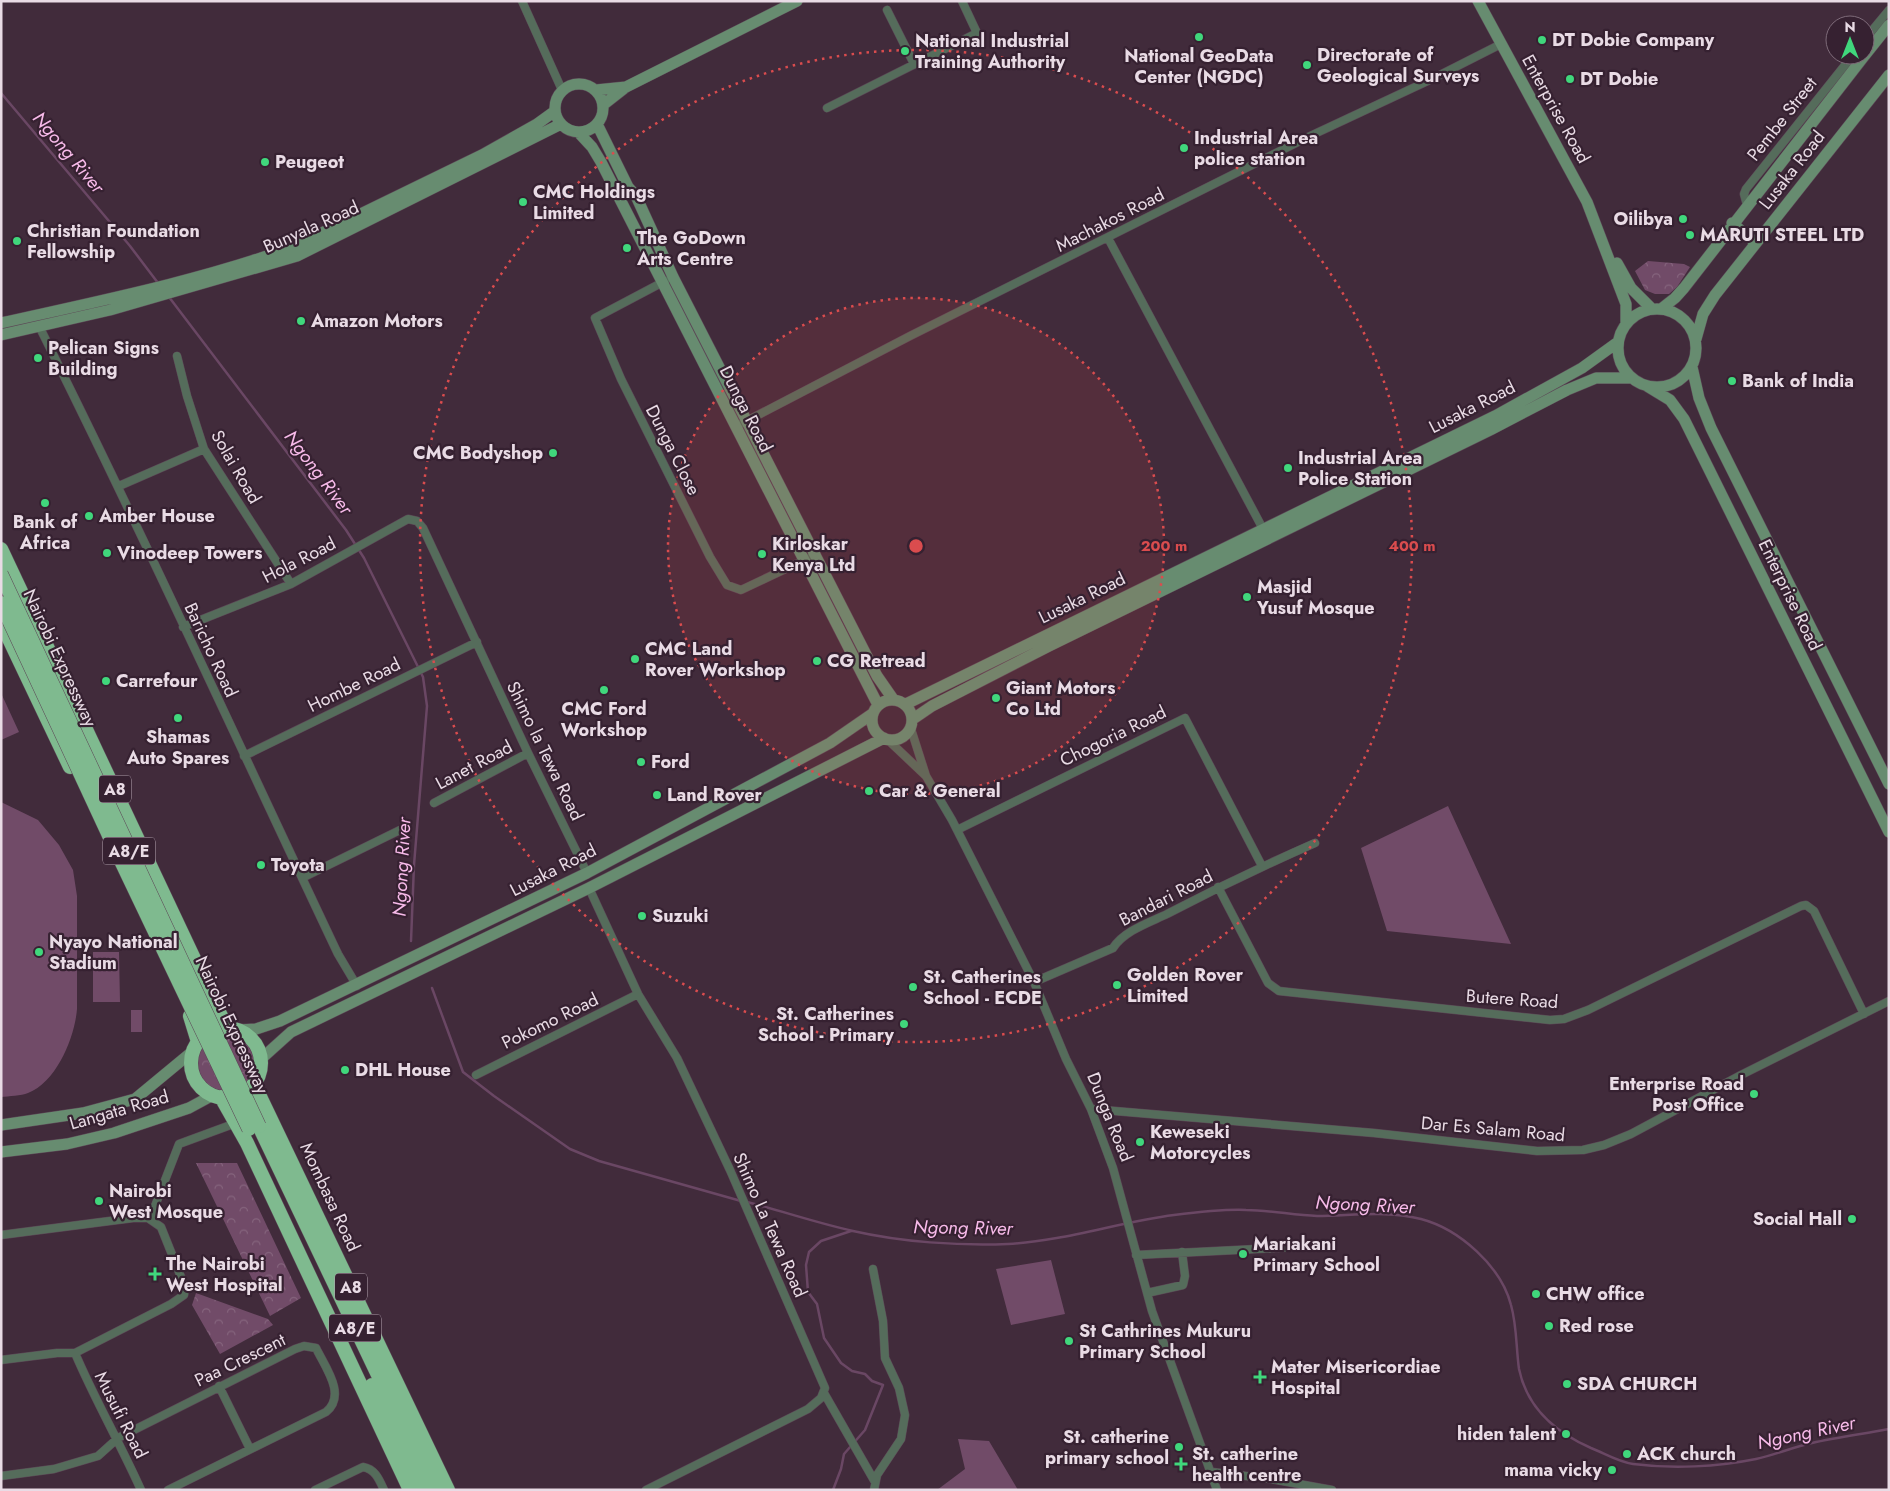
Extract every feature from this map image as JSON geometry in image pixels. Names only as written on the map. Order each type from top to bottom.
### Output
[{"type":"highway","name":"A8","points":[[1,549],[221,1016],[233,1029],[253,1041],[261,1059]]},
{"type":"highway","name":"Nairobi Expressway","points":[[1,574],[142,880],[433,1490]]},
{"type":"highway","name":"Nairobi Expressway","points":[[1,603],[112,844],[421,1490]]},
{"type":"highway","name":"A8","points":[[1,622],[187,1009],[196,1046],[192,1067],[197,1082],[217,1096],[247,1143],[410,1490]]},
{"type":"highway","points":[[196,1046],[213,1031],[233,1029]]},
{"type":"highway","points":[[217,1096],[239,1095],[254,1084],[260,1073],[261,1059]]},
{"type":"highway","name":"Mombasa Road","points":[[254,1084],[448,1490]]},
{"type":"main road","points":[[603,105],[626,87],[796,1]]},
{"type":"main road","name":"Enterprise Road","points":[[1478,1],[1587,202],[1626,304],[1626,323]]},
{"type":"main road","name":"Lusaka Road","points":[[1875,34],[1889,25]]},
{"type":"main road","name":"Lusaka Road","points":[[1656,309],[1679,293],[1857,65]]},
{"type":"main road","name":"Lusaka Road","points":[[1696,339],[1703,314],[1756,243],[1889,76]]},
{"type":"main road","points":[[579,84],[588,85],[596,90],[603,105],[603,112],[597,124],[588,130],[578,132],[568,130],[561,124],[555,111],[555,104],[562,90],[579,84]]},
{"type":"main road","points":[[596,90],[626,87]]},
{"type":"main road","name":"Bunyala Road","points":[[1,323],[120,296],[267,257],[293,247],[482,154],[537,124],[555,111]]},
{"type":"main road","name":"Bunyala Road","points":[[1,335],[110,310],[297,256],[561,124]]},
{"type":"main road","name":"Dunga Road","points":[[597,124],[628,187],[636,196],[673,277],[746,422],[810,557],[875,709]]},
{"type":"main road","name":"Dunga Road","points":[[578,132],[592,147],[601,162],[735,427],[877,676],[893,699]]},
{"type":"main road","points":[[1732,223],[1756,243]]},
{"type":"main road","name":"Enterprise Road","points":[[1600,236],[1631,288],[1656,309]]},
{"type":"main road","points":[[1656,309],[1670,311],[1687,322],[1696,339],[1696,353],[1692,366],[1686,375],[1668,386],[1647,386],[1631,378],[1620,361],[1618,342],[1626,323],[1642,311],[1656,309]]},
{"type":"main road","name":"Lusaka Road","points":[[906,704],[1495,416],[1582,368],[1618,342]]},
{"type":"main road","name":"Enterprise Road","points":[[1692,366],[1699,398],[1711,428],[1889,784]]},
{"type":"main road","name":"Lusaka Road","points":[[912,724],[932,706],[1049,646],[1492,429],[1567,390],[1596,378],[1631,378]]},
{"type":"main road","name":"Enterprise Road","points":[[1647,386],[1670,400],[1684,420],[1889,832]]},
{"type":"main road","points":[[893,699],[906,704],[910,709],[912,724],[901,738],[886,739],[873,727],[875,709],[886,700],[893,699]]},
{"type":"main road","name":"Lusaka Road","points":[[233,1029],[256,1029],[280,1021],[357,986],[587,873],[830,743],[875,709]]},
{"type":"main road","name":"Lusaka Road","points":[[261,1059],[291,1032],[589,888],[886,739]]},
{"type":"main road","name":"Langata Road","points":[[1,1125],[83,1113],[135,1099],[166,1076],[196,1046]]},
{"type":"main road","name":"Langata Road","points":[[1,1152],[67,1144],[114,1133],[189,1108],[217,1096]]},
{"type":"street","points":[[522,1],[562,90]]},
{"type":"street","points":[[827,108],[977,33],[962,1]]},
{"type":"street","points":[[887,10],[914,64]]},
{"type":"street","points":[[1875,31],[1889,10]]},
{"type":"street","name":"Machakos Road","points":[[735,427],[1108,238],[1501,44]]},
{"type":"street","name":"Pembe Street","points":[[1747,205],[1744,194],[1746,189],[1845,65]]},
{"type":"street","points":[[1108,238],[1263,529]]},
{"type":"street","name":"Dunga Close","points":[[673,277],[595,318],[621,379],[710,557],[727,585],[741,590],[810,557]]},
{"type":"street","name":"Baricho Road","points":[[40,326],[119,486],[183,627],[338,954],[357,986]]},
{"type":"street","name":"Solai Road","points":[[177,356],[187,396],[204,449],[291,584]]},
{"type":"street","points":[[119,486],[204,449]]},
{"type":"street","name":"Hola Road","points":[[183,627],[291,584],[408,519],[417,521],[423,528]]},
{"type":"street","name":"Shimo la Tewa Road","points":[[423,528],[528,753],[587,873]]},
{"type":"street","name":"Hombe Road","points":[[244,756],[477,642]]},
{"type":"street","name":"Chogoria Road","points":[[957,830],[1185,718],[1262,866]]},
{"type":"street","name":"Dunga Road","points":[[912,724],[926,776],[957,830],[1034,982],[1066,1059],[1091,1109],[1113,1168],[1147,1293],[1217,1490]]},
{"type":"street","name":"Dunga Road","points":[[886,739],[926,776]]},
{"type":"street","name":"Lanet Road","points":[[434,803],[528,753]]},
{"type":"street","points":[[302,878],[400,830]]},
{"type":"street","name":"Bandari Road","points":[[1034,982],[1112,948],[1119,939],[1218,887],[1315,843]]},
{"type":"street","name":"Butere Road","points":[[1218,887],[1268,983],[1279,991],[1550,1020],[1564,1019],[1588,1010],[1800,906],[1806,906],[1814,911],[1864,1014]]},
{"type":"street","name":"Shimo La Tewa Road","points":[[589,888],[638,994],[676,1058],[730,1170],[825,1388],[824,1393],[846,1434],[860,1455],[875,1486]]},
{"type":"street","name":"Pokomo Road","points":[[476,1075],[638,994]]},
{"type":"street","name":"Dar Es Salam Road","points":[[1091,1109],[1374,1133],[1537,1150],[1583,1150],[1604,1145],[1632,1134],[1741,1075],[1889,1001]]},
{"type":"street","points":[[150,1219],[178,1144],[236,1123]]},
{"type":"street","points":[[1,1235],[133,1218],[150,1219],[161,1226],[184,1278],[184,1293],[178,1299],[75,1353],[57,1353],[1,1360]]},
{"type":"street","points":[[1136,1255],[1297,1247]]},
{"type":"street","points":[[1147,1293],[1183,1285],[1184,1264],[1182,1252]]},
{"type":"street","points":[[874,1268],[883,1321],[885,1358],[899,1388],[904,1415],[901,1439],[882,1466],[875,1486]]},
{"type":"street","name":"Paa Crescent","points":[[1,1476],[54,1469],[80,1463],[98,1456],[118,1438],[219,1386],[304,1346],[316,1348],[331,1378],[336,1394],[332,1407],[326,1412],[168,1490]]},
{"type":"street","name":"Musufi Road","points":[[75,1353],[92,1393],[118,1438],[141,1490]]},
{"type":"street","points":[[219,1386],[250,1449]]},
{"type":"street","points":[[646,1490],[808,1409],[816,1404],[824,1393]]},
{"type":"street","points":[[315,1490],[363,1467],[370,1468],[378,1477],[384,1490]]},
{"type":"street","points":[[1212,1472],[1256,1476],[1332,1490]]},
{"type":"green space","points":[[1648,261],[1684,264],[1690,267],[1677,287],[1669,294],[1655,294],[1645,290],[1635,271]]},
{"type":"green space","points":[[1,693],[19,732],[1,740]]},
{"type":"green space","name":"Nyayo National Stadium","points":[[1,802],[38,820],[59,845],[73,870],[77,896],[77,1009],[73,1032],[68,1045],[56,1069],[48,1079],[28,1093],[1,1097]]},
{"type":"green space","points":[[1448,806],[1511,944],[1387,931],[1361,848]]},
{"type":"green space","points":[[93,952],[119,952],[120,1002],[93,1002]]},
{"type":"green space","points":[[131,1010],[142,1010],[142,1032],[131,1032]]},
{"type":"green space","points":[[226,1035],[237,1037],[246,1043],[252,1052],[254,1063],[252,1074],[246,1083],[237,1089],[226,1091],[215,1089],[206,1083],[200,1074],[198,1063],[200,1052],[206,1043],[215,1037]]},
{"type":"green space","points":[[196,1163],[237,1163],[301,1298],[270,1316]]},
{"type":"green space","points":[[1051,1260],[1065,1314],[1011,1325],[996,1269]]},
{"type":"green space","points":[[196,1293],[268,1319],[273,1325],[220,1354],[192,1305]]},
{"type":"green space","points":[[958,1439],[989,1441],[1018,1490],[937,1490],[965,1469]]},
{"type":"waterway","name":"Ngong River","points":[[1,93],[130,246],[158,283]]},
{"type":"waterway","name":"Ngong River","points":[[169,297],[346,530],[364,558],[423,677],[427,706],[414,865],[411,941]]},
{"type":"waterway","name":"Ngong River","points":[[432,988],[463,1072],[570,1149],[599,1161],[741,1201]]},
{"type":"waterway","name":"Ngong River","points":[[747,1202],[871,1235],[930,1242],[970,1244],[1029,1242],[1153,1218],[1219,1210],[1255,1210],[1317,1216],[1382,1214],[1408,1216],[1421,1219],[1450,1231],[1464,1240],[1488,1263],[1506,1291],[1511,1305],[1519,1369],[1529,1396],[1545,1418],[1555,1427],[1578,1442],[1611,1457],[1633,1464],[1663,1466],[1726,1464],[1763,1457],[1821,1441],[1889,1429]]},
{"type":"waterway","name":"Ngong River","points":[[833,1490],[841,1469],[844,1454],[865,1430],[883,1385],[872,1381],[865,1374],[852,1371],[841,1363],[824,1338],[817,1304],[808,1292],[806,1265],[809,1252],[821,1241],[851,1231]]},
{"type":"place","name":"National GeoData Center (NGDC)","points":[[1199,37]]},
{"type":"place","name":"DT Dobie Company","points":[[1542,40]]},
{"type":"place","name":"National Industrial Training Authority","points":[[905,51]]},
{"type":"place","name":"Directorate of Geological Surveys","points":[[1307,65]]},
{"type":"place","name":"DT Dobie","points":[[1570,79]]},
{"type":"place","name":"Industrial Area police station","points":[[1184,148]]},
{"type":"place","name":"Peugeot","points":[[265,162]]},
{"type":"place","name":"CMC Holdings Limited","points":[[523,202]]},
{"type":"place","name":"Oilibya","points":[[1683,219]]},
{"type":"place","name":"MARUTI STEEL LTD","points":[[1690,235]]},
{"type":"place","name":"Christian Foundation Fellowship","points":[[17,241]]},
{"type":"place","name":"The GoDown Arts Centre","points":[[627,248]]},
{"type":"place","name":"Amazon Motors","points":[[301,321]]},
{"type":"place","name":"Pelican Signs Building","points":[[38,358]]},
{"type":"place","name":"Bank of India","points":[[1732,381]]},
{"type":"place","name":"CMC Bodyshop","points":[[553,453]]},
{"type":"place","name":"Industrial Area Police Station","points":[[1288,468]]},
{"type":"place","name":"Bank of Africa","points":[[45,503]]},
{"type":"place","name":"Amber House","points":[[89,516]]},
{"type":"place","name":"Vinodeep Towers","points":[[107,553]]},
{"type":"place","name":"Kirloskar Kenya Ltd","points":[[762,554]]},
{"type":"place","name":"Masjid Yusuf Mosque","points":[[1247,597]]},
{"type":"place","name":"CMC Land Rover Workshop","points":[[635,659]]},
{"type":"place","name":"CG Retread","points":[[817,661]]},
{"type":"place","name":"Carrefour","points":[[106,681]]},
{"type":"place","name":"CMC Ford Workshop","points":[[604,690]]},
{"type":"place","name":"Giant Motors Co Ltd","points":[[996,698]]},
{"type":"place","name":"Shamas Auto Spares","points":[[178,718]]},
{"type":"place","name":"Ford","points":[[641,762]]},
{"type":"place","name":"Car & General","points":[[869,791]]},
{"type":"place","name":"Land Rover","points":[[657,795]]},
{"type":"place","name":"Toyota","points":[[261,865]]},
{"type":"place","name":"Suzuki","points":[[642,916]]},
{"type":"place","name":"Nyayo National Stadium","points":[[39,952]]},
{"type":"place","name":"Golden Rover Limited","points":[[1117,985]]},
{"type":"place","name":"St. Catherines School - ECDE","points":[[913,987]]},
{"type":"place","name":"St. Catherines School - Primary","points":[[904,1024]]},
{"type":"place","name":"DHL House","points":[[345,1070]]},
{"type":"place","name":"Enterprise Road Post Office","points":[[1754,1094]]},
{"type":"place","name":"Keweseki Motorcycles","points":[[1140,1142]]},
{"type":"place","name":"Nairobi West Mosque","points":[[99,1201]]},
{"type":"place","name":"Social Hall","points":[[1852,1219]]},
{"type":"place","name":"Mariakani Primary School","points":[[1243,1254]]},
{"type":"place","name":"The Nairobi West Hospital","points":[[155,1274]]},
{"type":"place","name":"CHW office","points":[[1536,1294]]},
{"type":"place","name":"Red rose","points":[[1549,1326]]},
{"type":"place","name":"St Cathrines Mukuru Primary School","points":[[1069,1341]]},
{"type":"place","name":"Mater Misericordiae Hospital","points":[[1260,1377]]},
{"type":"place","name":"SDA CHURCH","points":[[1567,1384]]},
{"type":"place","name":"hiden talent","points":[[1566,1434]]},
{"type":"place","name":"St. catherine primary school","points":[[1179,1447]]},
{"type":"place","name":"ACK church","points":[[1627,1454]]},
{"type":"place","name":"St. catherine health centre","points":[[1181,1464]]},
{"type":"place","name":"mama vicky","points":[[1612,1470]]}]
